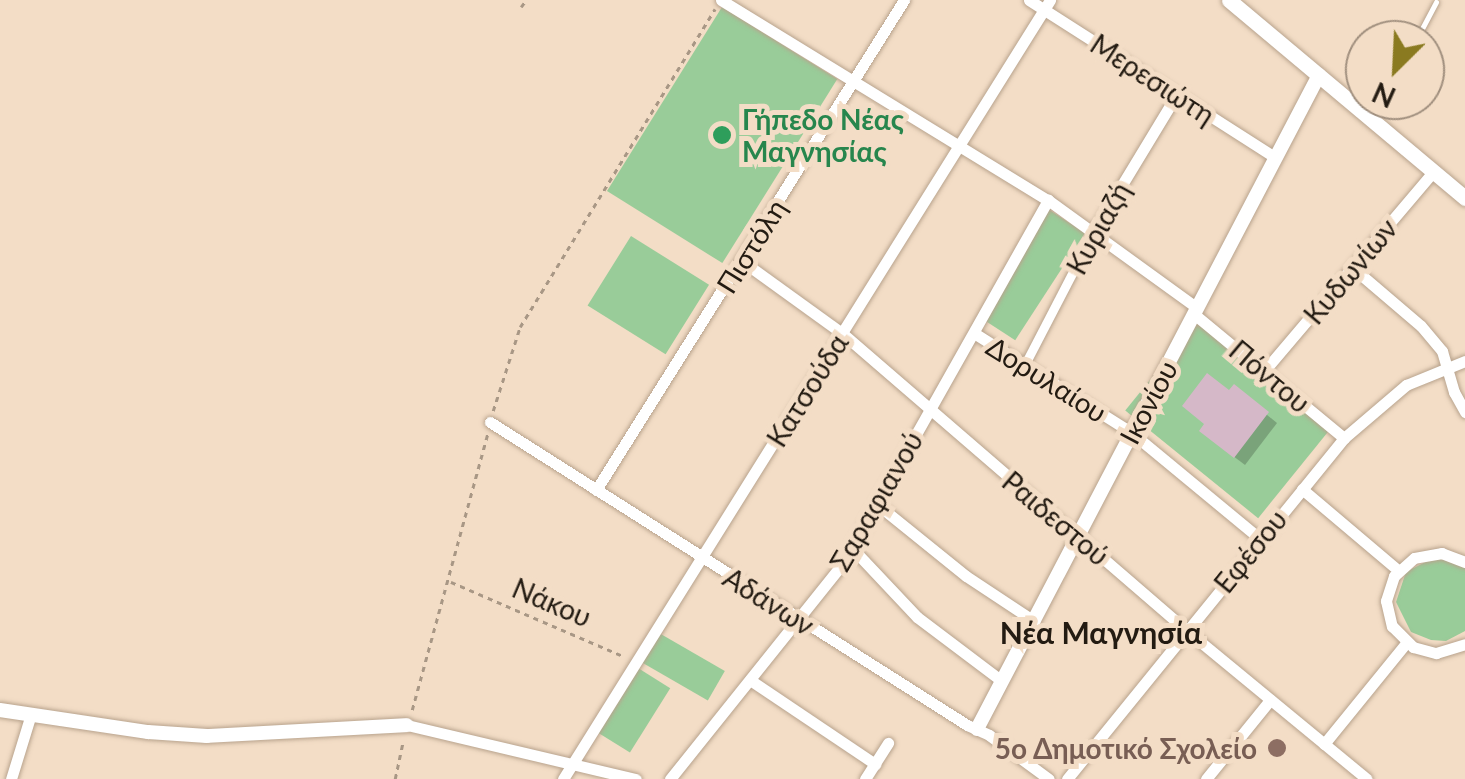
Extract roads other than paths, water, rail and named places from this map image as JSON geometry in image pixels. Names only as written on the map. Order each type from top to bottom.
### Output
[{"type":"main road","points":[[1229,0],[1345,96]]},
{"type":"main road","points":[[1373,120],[1465,198]]},
{"type":"street","name":"Πόντου","points":[[721,0],[960,144],[1094,231],[1196,311],[1344,438]]},
{"type":"street","name":"Πιστόλη","points":[[596,490],[904,0]]},
{"type":"street","name":"Μερεσιώτη","points":[[1029,0],[1047,5],[1276,158]]},
{"type":"street","name":"Κατσούδα","points":[[562,779],[1047,5]]},
{"type":"street","name":"Ικονίου","points":[[977,730],[1320,75]]},
{"type":"street","name":"Κυριαζή","points":[[1024,366],[1094,231],[1177,94]]},
{"type":"street","name":"Κυδωνίων","points":[[1265,370],[1434,172]]},
{"type":"street","name":"Σαραφιανού","points":[[670,779],[852,548],[1048,200]]},
{"type":"street","name":"Ραιδεστού","points":[[742,261],[842,333],[1186,630],[1367,779]]},
{"type":"street","points":[[1353,268],[1421,326],[1442,351],[1465,412]]},
{"type":"street","name":"Δορυλαίου","points":[[974,333],[1132,433],[1260,539]]},
{"type":"street","name":"Εφέσου","points":[[1067,779],[1344,438],[1388,397],[1465,360]]},
{"type":"street","name":"Αδάνων","points":[[490,422],[977,730],[1042,777]]},
{"type":"street","points":[[1302,489],[1398,570]]},
{"type":"street","points":[[878,505],[966,576],[1034,621]]},
{"type":"street","points":[[852,548],[917,617],[1002,682]]},
{"type":"street","points":[[1465,562],[1450,554],[1428,553],[1398,570],[1388,588],[1386,607],[1392,626],[1406,643],[1436,653],[1465,644]]},
{"type":"street","points":[[1324,744],[1406,643]]},
{"type":"street","points":[[750,680],[875,764]]},
{"type":"street","points":[[1206,779],[1270,700]]},
{"type":"street","points":[[0,710],[207,736],[406,725],[636,779]]},
{"type":"street","points":[[11,779],[31,714]]},
{"type":"street","points":[[864,779],[888,743]]},
{"type":"place","name":"Γήπεδο Νέας Μαγνησίας","points":[[722,135]]},
{"type":"place","name":"5ο Δημοτικό Σχολείο","points":[[1277,748]]},
{"type":"district","name":"Νέα Μαγνησία","points":[[1101,632]]}]
